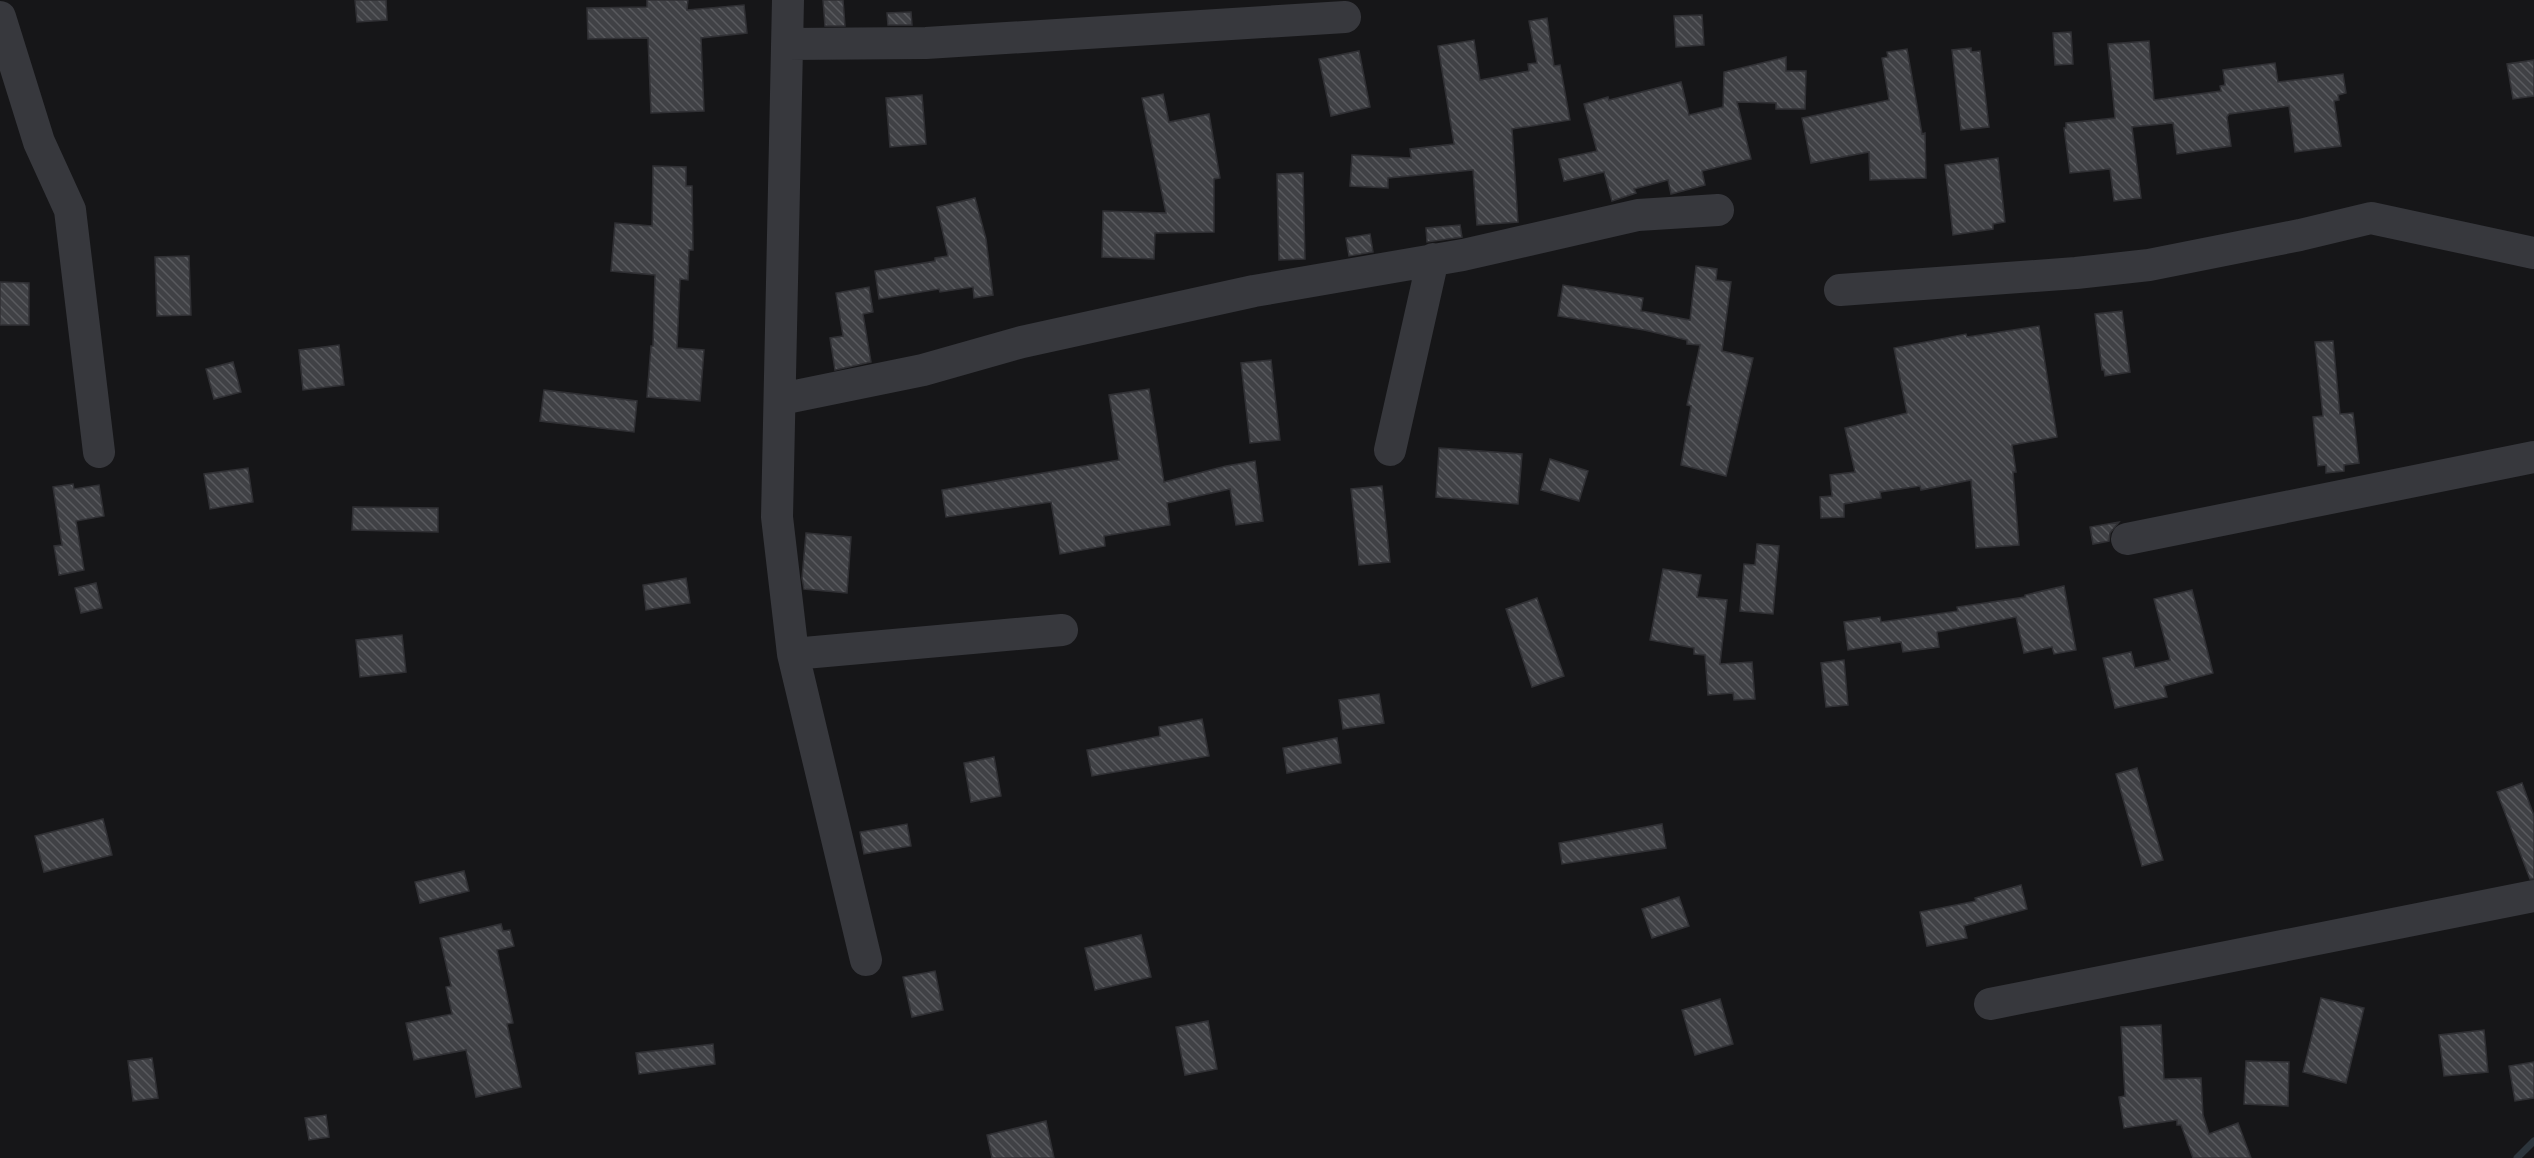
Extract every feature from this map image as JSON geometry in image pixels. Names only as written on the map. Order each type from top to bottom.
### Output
[{"type":"street","points":[[788,0],[777,517],[793,654],[866,960]]},
{"type":"street","points":[[0,17],[39,142],[70,210],[99,452]]},
{"type":"street","points":[[787,44],[926,43],[1346,17]]},
{"type":"street","points":[[781,399],[922,370],[1022,342],[1254,291],[1463,255],[1638,215],[1718,210]]},
{"type":"street","points":[[1840,290],[2076,273],[2149,265],[2300,235],[2371,218],[2534,253]]},
{"type":"street","points":[[1390,450],[1433,259]]},
{"type":"street","points":[[2127,539],[2534,457]]},
{"type":"street","points":[[793,654],[1062,630]]},
{"type":"street","points":[[1990,1004],[2534,896]]},
{"type":"building","points":[[355,0],[386,0],[387,20],[357,22]]},
{"type":"building","points":[[647,0],[688,0],[687,10],[744,5],[747,33],[701,38],[704,111],[651,113],[648,38],[588,39],[587,8],[647,7]]},
{"type":"building","points":[[823,0],[843,0],[845,26],[825,26]]},
{"type":"building","points":[[911,12],[912,25],[888,25],[887,13]]},
{"type":"building","points":[[1702,15],[1704,45],[1676,47],[1674,16]]},
{"type":"building","points":[[1547,18],[1554,66],[1560,65],[1570,120],[1512,129],[1518,222],[1477,225],[1473,170],[1388,178],[1388,188],[1350,186],[1352,155],[1411,158],[1410,149],[1454,144],[1438,46],[1474,40],[1480,80],[1529,71],[1528,64],[1537,63],[1529,21]]},
{"type":"building","points":[[2071,32],[2073,64],[2055,65],[2053,33]]},
{"type":"building","points":[[2149,41],[2154,100],[2221,91],[2220,86],[2225,85],[2223,70],[2275,63],[2278,82],[2343,74],[2346,93],[2338,95],[2339,100],[2334,101],[2341,146],[2295,152],[2289,106],[2229,114],[2227,117],[2231,146],[2177,154],[2173,123],[2132,127],[2141,198],[2114,201],[2110,169],[2070,173],[2064,128],[2066,128],[2066,123],[2115,118],[2108,44]]},
{"type":"building","points":[[1971,48],[1971,52],[1980,51],[1989,127],[1961,130],[1952,50]]},
{"type":"building","points":[[1907,49],[1922,134],[1925,133],[1926,178],[1870,180],[1869,152],[1811,163],[1802,118],[1889,100],[1882,58],[1888,57],[1887,52]]},
{"type":"building","points":[[1359,51],[1370,107],[1331,116],[1319,59]]},
{"type":"building","points":[[1786,57],[1786,71],[1806,71],[1805,109],[1776,109],[1776,103],[1737,102],[1751,159],[1702,171],[1705,185],[1671,194],[1668,180],[1634,189],[1636,193],[1612,201],[1604,172],[1564,181],[1559,159],[1597,151],[1584,104],[1681,82],[1689,115],[1723,107],[1724,72]]},
{"type":"building","points":[[2534,60],[2534,96],[2513,99],[2507,64]]},
{"type":"building","points":[[1163,94],[1169,122],[1209,114],[1220,178],[1214,179],[1214,232],[1155,233],[1154,259],[1102,257],[1103,211],[1166,213],[1142,98]]},
{"type":"building","points":[[922,95],[926,144],[890,147],[886,98]]},
{"type":"building","points":[[1998,158],[2005,222],[1993,224],[1993,229],[1953,235],[1945,165]]},
{"type":"building","points":[[653,166],[686,167],[686,186],[692,186],[693,250],[689,250],[688,280],[680,279],[677,348],[704,350],[700,401],[647,397],[651,346],[653,346],[655,275],[611,271],[615,223],[652,226]]},
{"type":"building","points":[[1303,173],[1305,259],[1279,260],[1277,174]]},
{"type":"building","points":[[975,198],[986,239],[993,295],[974,298],[973,287],[940,292],[939,289],[879,299],[875,271],[935,261],[935,258],[948,256],[937,207]]},
{"type":"building","points":[[1460,225],[1462,237],[1427,242],[1426,228]]},
{"type":"building","points":[[1370,234],[1373,252],[1349,256],[1346,238]]},
{"type":"building","points":[[189,256],[191,315],[157,316],[155,257]]},
{"type":"building","points":[[1696,266],[1717,269],[1716,280],[1731,282],[1722,351],[1753,358],[1726,476],[1681,465],[1691,406],[1687,405],[1700,345],[1687,344],[1687,340],[1644,330],[1558,316],[1563,285],[1643,298],[1641,311],[1690,320]]},
{"type":"building","points":[[0,282],[29,283],[29,325],[0,325]]},
{"type":"building","points":[[869,287],[873,312],[863,314],[871,362],[835,370],[830,338],[843,336],[836,293]]},
{"type":"building","points":[[2122,311],[2130,372],[2105,376],[2102,370],[2095,314]]},
{"type":"building","points":[[2039,326],[2057,437],[2012,445],[2016,472],[2013,472],[2019,545],[1976,548],[1971,480],[1921,490],[1920,486],[1880,492],[1881,498],[1844,504],[1844,517],[1821,518],[1820,497],[1832,496],[1830,475],[1855,472],[1845,428],[1907,413],[1894,348],[1966,334],[1967,337]]},
{"type":"building","points":[[2333,341],[2340,414],[2353,413],[2359,463],[2344,465],[2344,471],[2326,473],[2326,465],[2318,466],[2313,417],[2323,416],[2315,342]]},
{"type":"building","points":[[339,345],[344,385],[303,390],[299,350]]},
{"type":"building","points":[[1271,360],[1280,440],[1250,443],[1241,363]]},
{"type":"building","points":[[233,362],[241,392],[214,399],[206,369]]},
{"type":"building","points":[[1149,389],[1164,482],[1255,461],[1263,521],[1236,525],[1230,489],[1167,503],[1170,525],[1104,536],[1105,546],[1060,554],[1051,502],[946,517],[942,490],[1119,460],[1109,395]]},
{"type":"building","points":[[544,390],[637,401],[634,432],[540,421]]},
{"type":"building","points":[[1439,448],[1522,454],[1518,504],[1436,497]]},
{"type":"building","points":[[1550,459],[1588,471],[1579,501],[1541,490]]},
{"type":"building","points":[[248,468],[253,502],[210,509],[204,474]]},
{"type":"building","points":[[73,484],[74,489],[99,485],[104,516],[76,521],[84,570],[59,575],[54,546],[62,545],[53,487]]},
{"type":"building","points":[[1382,486],[1390,562],[1359,565],[1351,489]]},
{"type":"building","points":[[353,507],[438,508],[438,532],[352,530]]},
{"type":"building","points":[[2119,522],[2110,533],[2109,541],[2093,544],[2090,527]]},
{"type":"building","points":[[806,533],[851,537],[847,593],[804,589],[802,578]]},
{"type":"building","points":[[1757,544],[1779,546],[1773,614],[1740,611],[1744,564],[1755,565]]},
{"type":"building","points":[[1663,569],[1701,575],[1697,597],[1727,600],[1720,664],[1752,662],[1755,699],[1734,700],[1733,693],[1708,695],[1705,655],[1694,654],[1694,648],[1650,640]]},
{"type":"building","points":[[686,578],[690,603],[646,610],[643,585]]},
{"type":"building","points":[[96,583],[102,608],[81,613],[75,588]]},
{"type":"building","points":[[2064,586],[2076,650],[2054,654],[2052,647],[2024,653],[2016,617],[1937,632],[1939,647],[1903,652],[1901,642],[1848,650],[1844,622],[1880,617],[1881,622],[1958,611],[1957,607],[2025,597],[2025,595]]},
{"type":"building","points":[[2192,590],[2213,673],[2164,686],[2167,697],[2115,708],[2103,658],[2131,652],[2135,668],[2170,660],[2154,599]]},
{"type":"building","points":[[1537,598],[1564,676],[1532,687],[1506,609]]},
{"type":"building","points":[[402,635],[406,672],[360,677],[356,640]]},
{"type":"building","points":[[1844,660],[1848,705],[1826,707],[1821,663]]},
{"type":"building","points":[[1379,694],[1384,723],[1343,729],[1339,700]]},
{"type":"building","points":[[1202,719],[1209,756],[1092,776],[1087,750],[1160,736],[1159,727]]},
{"type":"building","points":[[1337,738],[1341,763],[1287,773],[1283,748]]},
{"type":"building","points":[[994,757],[1001,796],[971,802],[964,763]]},
{"type":"building","points":[[2137,768],[2163,860],[2142,866],[2116,774]]},
{"type":"building","points":[[2522,783],[2534,816],[2534,879],[2530,879],[2497,792]]},
{"type":"building","points":[[103,819],[112,855],[44,872],[35,836]]},
{"type":"building","points":[[907,824],[911,846],[864,854],[860,832]]},
{"type":"building","points":[[1662,824],[1666,848],[1562,864],[1559,843]]},
{"type":"building","points":[[464,871],[469,891],[420,903],[415,882]]},
{"type":"building","points":[[2021,885],[2027,909],[1964,926],[1967,938],[1927,946],[1920,912],[1976,901],[1975,898]]},
{"type":"building","points":[[1679,897],[1689,926],[1652,938],[1642,909]]},
{"type":"building","points":[[501,924],[503,931],[510,930],[514,946],[497,950],[513,1023],[507,1024],[521,1087],[476,1097],[466,1050],[414,1060],[406,1023],[452,1014],[446,987],[451,986],[440,938]]},
{"type":"building","points":[[1141,935],[1151,977],[1095,990],[1085,948]]},
{"type":"building","points":[[935,971],[943,1010],[912,1017],[903,977]]},
{"type":"building","points":[[2321,998],[2364,1008],[2346,1083],[2303,1072]]},
{"type":"building","points":[[1720,999],[1733,1044],[1695,1055],[1682,1010]]},
{"type":"building","points":[[1208,1021],[1217,1069],[1185,1075],[1176,1027]]},
{"type":"building","points":[[2161,1025],[2164,1079],[2201,1078],[2203,1115],[2209,1134],[2238,1123],[2251,1158],[2193,1158],[2181,1125],[2177,1125],[2177,1120],[2124,1128],[2119,1097],[2125,1096],[2121,1027]]},
{"type":"building","points":[[2484,1030],[2488,1072],[2444,1076],[2439,1035]]},
{"type":"building","points":[[713,1044],[715,1064],[639,1074],[636,1053]]},
{"type":"building","points":[[152,1058],[158,1098],[133,1101],[128,1061]]},
{"type":"building","points":[[2246,1061],[2289,1062],[2288,1106],[2244,1104]]},
{"type":"building","points":[[2534,1062],[2534,1098],[2515,1101],[2509,1066]]},
{"type":"building","points":[[326,1115],[329,1137],[309,1140],[305,1118]]},
{"type":"building","points":[[1046,1121],[1054,1158],[992,1158],[987,1135]]},
{"type":"waterway","points":[[2517,1158],[2534,1141]]}]
